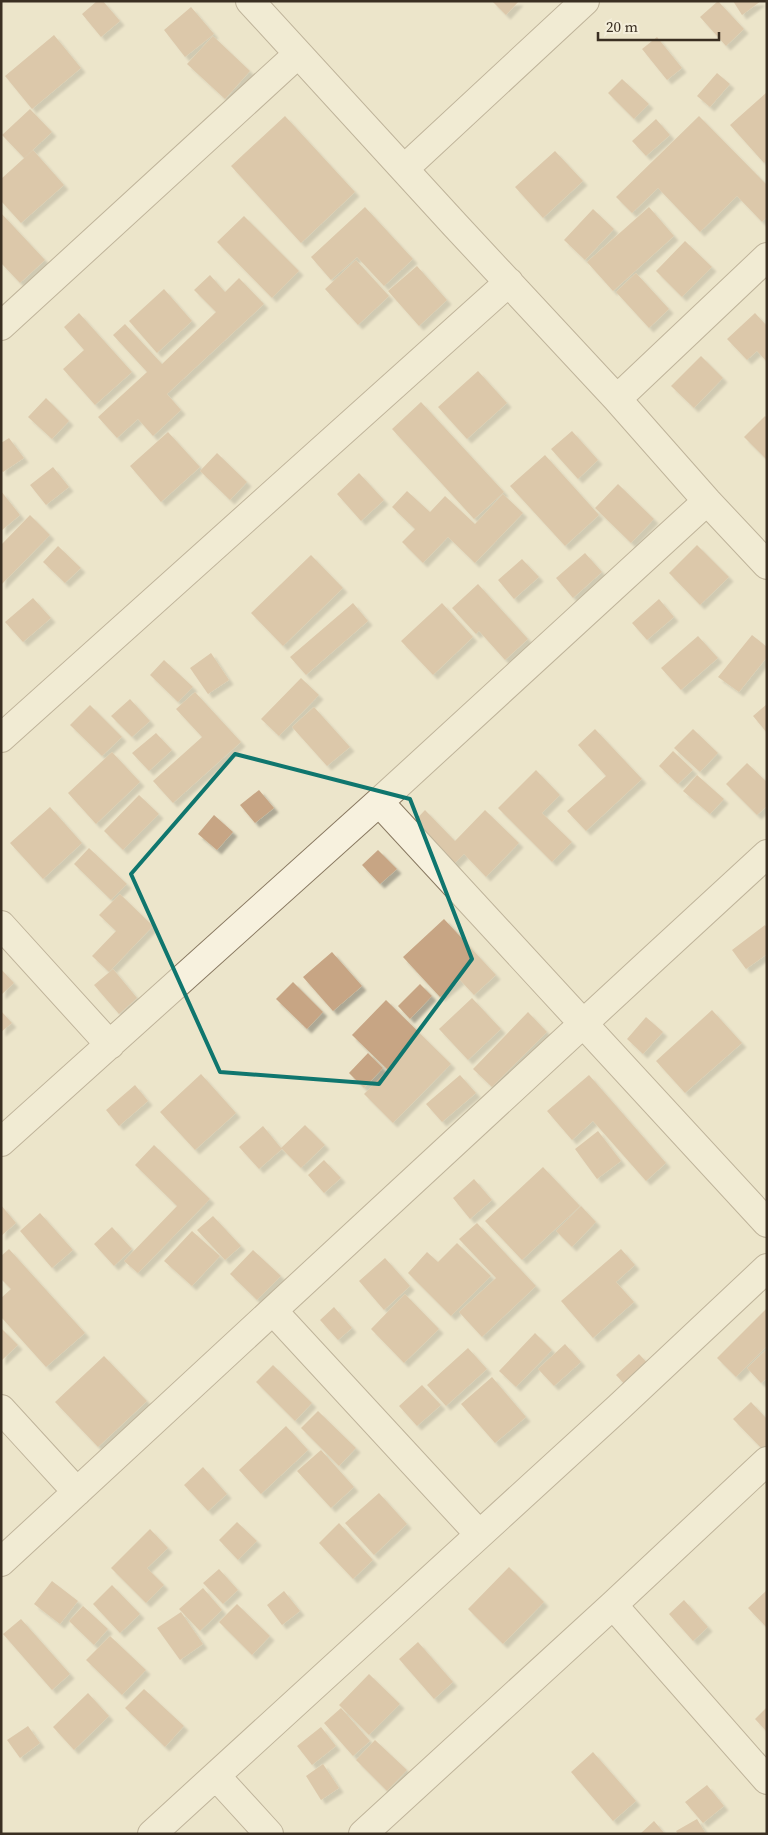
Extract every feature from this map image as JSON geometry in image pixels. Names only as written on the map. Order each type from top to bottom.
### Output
[{"type":"street","points":[[250,1],[617,399],[707,501],[767,565]]},
{"type":"street","points":[[404,169],[585,1]]},
{"type":"street","points":[[1,326],[298,54]]},
{"type":"street","points":[[617,399],[767,257]]},
{"type":"street","points":[[1,738],[509,282]]},
{"type":"street","points":[[1,1142],[379,802],[707,501]]},
{"type":"street","points":[[379,802],[767,1223]]},
{"type":"street","points":[[1,1562],[274,1312],[767,854]]},
{"type":"street","points":[[1,925],[110,1045]]},
{"type":"street","points":[[152,1834],[767,1268]]},
{"type":"street","points":[[274,1312],[479,1534]]},
{"type":"street","points":[[1,1409],[77,1492]]},
{"type":"street","points":[[362,1834],[613,1605],[767,1461]]},
{"type":"street","points":[[613,1605],[767,1780]]},
{"type":"street","points":[[216,1776],[269,1834]]},
{"type":"highlighted area","points":[[235,754],[410,799],[472,959],[379,1084],[220,1072],[131,874]]},
{"type":"building","points":[[97,1],[103,1],[120,21],[101,37],[82,14]]},
{"type":"building","points":[[492,1],[519,1],[506,15]]},
{"type":"building","points":[[718,1],[744,29],[726,46],[700,17]]},
{"type":"building","points":[[733,1],[761,1],[742,15]]},
{"type":"building","points":[[191,7],[214,34],[185,57],[164,30]]},
{"type":"building","points":[[54,35],[81,68],[32,109],[5,76]]},
{"type":"building","points":[[213,36],[250,71],[225,99],[187,64]]},
{"type":"building","points":[[657,37],[682,68],[667,80],[642,49]]},
{"type":"building","points":[[717,73],[730,84],[710,107],[697,96]]},
{"type":"building","points":[[622,79],[649,104],[634,119],[608,93]]},
{"type":"building","points":[[767,92],[767,160],[764,163],[730,125]]},
{"type":"building","points":[[30,109],[52,132],[24,158],[2,135]]},
{"type":"building","points":[[285,116],[355,192],[301,243],[231,166]]},
{"type":"building","points":[[699,116],[767,185],[767,217],[762,222],[737,196],[700,232],[658,188],[632,213],[616,197]]},
{"type":"building","points":[[656,119],[670,135],[646,156],[632,141]]},
{"type":"building","points":[[33,150],[64,185],[21,223],[1,201],[1,179]]},
{"type":"building","points":[[555,151],[583,181],[543,218],[515,187]]},
{"type":"building","points":[[365,207],[413,259],[384,286],[357,257],[331,280],[311,257]]},
{"type":"building","points":[[649,207],[674,236],[613,291],[587,262]]},
{"type":"building","points":[[593,209],[614,229],[585,260],[564,240]]},
{"type":"building","points":[[1,213],[45,260],[20,283],[1,263]]},
{"type":"building","points":[[244,216],[299,271],[272,298],[217,242]]},
{"type":"building","points":[[685,241],[712,267],[682,297],[656,271]]},
{"type":"building","points":[[356,260],[389,296],[358,325],[325,289]]},
{"type":"building","points":[[417,266],[447,300],[419,326],[388,291]]},
{"type":"building","points":[[636,273],[669,309],[649,328],[616,292]]},
{"type":"building","points":[[210,275],[225,292],[239,278],[264,304],[167,394],[181,410],[153,436],[138,419],[117,438],[98,417],[147,372],[113,335],[125,324],[162,364],[216,312],[194,290]]},
{"type":"building","points":[[164,289],[192,321],[157,353],[129,321]]},
{"type":"building","points":[[79,313],[132,372],[95,405],[63,369],[84,350],[64,327]]},
{"type":"building","points":[[755,313],[767,326],[767,362],[757,351],[747,360],[727,339]]},
{"type":"building","points":[[701,356],[723,378],[694,408],[671,386]]},
{"type":"building","points":[[478,371],[507,403],[467,439],[438,407]]},
{"type":"building","points":[[46,398],[69,421],[52,439],[28,417]]},
{"type":"building","points":[[421,402],[504,492],[474,519],[392,429]]},
{"type":"building","points":[[765,416],[767,418],[766,459],[744,437]]},
{"type":"building","points":[[572,431],[598,460],[578,479],[551,449]]},
{"type":"building","points":[[168,432],[200,467],[161,502],[130,466]]},
{"type":"building","points":[[9,438],[24,458],[3,472],[1,470],[1,443]]},
{"type":"building","points":[[217,453],[247,482],[230,500],[200,471]]},
{"type":"building","points":[[545,455],[599,515],[565,546],[510,486]]},
{"type":"building","points":[[53,467],[69,487],[46,505],[30,485]]},
{"type":"building","points":[[359,473],[384,500],[361,521],[337,494]]},
{"type":"building","points":[[618,484],[654,519],[631,543],[595,508]]},
{"type":"building","points":[[1,491],[20,515],[1,531]]},
{"type":"building","points":[[407,491],[430,512],[445,496],[475,524],[503,494],[523,513],[475,563],[448,537],[423,563],[402,542],[415,529],[392,507]]},
{"type":"building","points":[[30,515],[50,535],[1,585],[1,545]]},
{"type":"building","points":[[697,545],[729,577],[700,605],[669,573]]},
{"type":"building","points":[[58,546],[81,568],[65,583],[43,562]]},
{"type":"building","points":[[585,553],[602,572],[573,598],[556,578]]},
{"type":"building","points":[[311,555],[343,588],[283,646],[251,613]]},
{"type":"building","points":[[522,559],[539,577],[514,599],[498,580]]},
{"type":"building","points":[[478,584],[528,639],[505,660],[479,631],[476,634],[452,608]]},
{"type":"building","points":[[33,598],[51,618],[23,642],[5,622]]},
{"type":"building","points":[[659,599],[674,617],[647,640],[632,623]]},
{"type":"building","points":[[353,603],[368,621],[306,675],[290,657]]},
{"type":"building","points":[[442,603],[473,637],[433,675],[401,641]]},
{"type":"building","points":[[752,635],[767,647],[767,657],[739,692],[718,677]]},
{"type":"building","points":[[698,636],[718,658],[681,690],[661,668]]},
{"type":"building","points":[[211,653],[229,680],[208,694],[190,668]]},
{"type":"building","points":[[164,660],[193,687],[178,702],[150,675]]},
{"type":"building","points":[[301,678],[319,695],[279,736],[261,719]]},
{"type":"building","points":[[195,692],[241,742],[173,803],[153,781],[202,737],[176,709]]},
{"type":"building","points":[[130,699],[150,721],[132,737],[111,716]]},
{"type":"building","points":[[767,704],[767,733],[753,716]]},
{"type":"building","points":[[90,705],[122,737],[102,756],[70,725]]},
{"type":"building","points":[[314,707],[350,747],[327,766],[292,727]]},
{"type":"building","points":[[595,729],[642,779],[586,831],[567,811],[606,776],[578,745]]},
{"type":"building","points":[[693,729],[718,753],[700,772],[674,748]]},
{"type":"building","points":[[156,733],[172,750],[149,771],[132,753]]},
{"type":"building","points":[[673,751],[693,770],[678,784],[659,766]]},
{"type":"building","points":[[112,752],[140,782],[96,824],[68,793]]},
{"type":"building","points":[[747,763],[767,782],[767,806],[757,815],[726,784]]},
{"type":"building","points":[[536,770],[560,795],[542,813],[572,842],[552,862],[498,808]]},
{"type":"building","points":[[697,775],[724,799],[710,814],[683,791]]},
{"type":"building","points":[[259,790],[274,808],[255,823],[240,805]]},
{"type":"building","points":[[139,795],[159,814],[123,850],[104,831]]},
{"type":"building","points":[[50,807],[82,843],[43,879],[10,843]]},
{"type":"building","points":[[425,810],[455,841],[485,810],[519,843],[486,877],[464,854],[450,868],[409,827]]},
{"type":"building","points":[[214,815],[233,832],[217,850],[198,834]]},
{"type":"building","points":[[89,848],[127,884],[111,900],[74,864]]},
{"type":"building","points":[[378,850],[397,869],[380,884],[362,865]]},
{"type":"building","points":[[120,894],[153,926],[109,972],[92,956],[116,931],[99,915]]},
{"type":"building","points":[[444,919],[496,975],[474,995],[460,980],[440,997],[403,957]]},
{"type":"building","points":[[765,925],[767,928],[767,954],[746,969],[732,950]]},
{"type":"building","points":[[332,952],[362,986],[333,1011],[303,977]]},
{"type":"building","points":[[1,969],[14,983],[1,995]]},
{"type":"building","points":[[113,969],[137,998],[119,1014],[94,985]]},
{"type":"building","points":[[293,982],[323,1012],[307,1029],[276,999]]},
{"type":"building","points":[[420,984],[432,996],[410,1019],[398,1006]]},
{"type":"building","points":[[472,998],[501,1029],[468,1060],[439,1029]]},
{"type":"building","points":[[386,1000],[451,1064],[393,1123],[364,1094],[388,1070],[352,1035]]},
{"type":"building","points":[[712,1010],[742,1043],[685,1093],[656,1061]]},
{"type":"building","points":[[1,1011],[12,1023],[1,1032]]},
{"type":"building","points":[[528,1012],[547,1032],[492,1087],[473,1069]]},
{"type":"building","points":[[646,1017],[663,1032],[643,1054],[627,1039]]},
{"type":"building","points":[[368,1053],[383,1068],[364,1088],[349,1073]]},
{"type":"building","points":[[201,1074],[236,1113],[195,1150],[160,1112]]},
{"type":"building","points":[[460,1075],[476,1093],[442,1122],[426,1104]]},
{"type":"building","points":[[589,1075],[666,1163],[646,1181],[593,1121],[572,1140],[547,1111]]},
{"type":"building","points":[[135,1085],[148,1101],[119,1126],[106,1110]]},
{"type":"building","points":[[305,1125],[325,1145],[301,1168],[282,1149],[259,1169],[239,1147],[263,1126],[281,1148]]},
{"type":"building","points":[[598,1131],[621,1161],[597,1179],[575,1149]]},
{"type":"building","points":[[154,1145],[210,1199],[138,1273],[124,1261],[177,1206],[135,1165]]},
{"type":"building","points":[[324,1160],[341,1178],[324,1193],[308,1175]]},
{"type":"building","points":[[543,1167],[580,1206],[522,1260],[485,1221]]},
{"type":"building","points":[[474,1179],[492,1200],[470,1219],[453,1198]]},
{"type":"building","points":[[1,1205],[16,1223],[1,1236]]},
{"type":"building","points":[[581,1206],[596,1222],[572,1247],[556,1231]]},
{"type":"building","points":[[40,1213],[73,1250],[52,1268],[20,1231]]},
{"type":"building","points":[[213,1216],[241,1246],[225,1260],[197,1230]]},
{"type":"building","points":[[477,1223],[536,1286],[482,1337],[459,1312],[496,1278],[459,1239]]},
{"type":"building","points":[[112,1227],[132,1249],[114,1266],[94,1244]]},
{"type":"building","points":[[192,1231],[220,1256],[192,1286],[164,1261]]},
{"type":"building","points":[[457,1243],[491,1276],[451,1316],[408,1273],[427,1252],[438,1262]]},
{"type":"building","points":[[9,1249],[85,1333],[46,1367],[1,1317],[1,1298],[11,1289],[1,1279],[1,1256]]},
{"type":"building","points":[[621,1249],[635,1265],[616,1282],[634,1302],[593,1338],[561,1301]]},
{"type":"building","points":[[253,1250],[281,1276],[257,1300],[230,1274]]},
{"type":"building","points":[[385,1258],[410,1286],[384,1310],[359,1281]]},
{"type":"building","points":[[405,1294],[439,1329],[404,1363],[371,1329]]},
{"type":"building","points":[[334,1307],[352,1328],[338,1340],[320,1320]]},
{"type":"building","points":[[767,1308],[767,1346],[736,1377],[717,1358]]},
{"type":"building","points":[[1,1328],[18,1345],[1,1361]]},
{"type":"building","points":[[535,1333],[552,1350],[516,1387],[499,1371]]},
{"type":"building","points":[[565,1344],[581,1362],[554,1386],[538,1369]]},
{"type":"building","points":[[468,1348],[487,1369],[446,1406],[427,1385]]},
{"type":"building","points":[[767,1349],[767,1378],[761,1383],[747,1368]]},
{"type":"building","points":[[639,1354],[652,1368],[629,1389],[616,1375]]},
{"type":"building","points":[[104,1356],[147,1401],[98,1447],[55,1402]]},
{"type":"building","points":[[273,1365],[312,1403],[295,1421],[256,1382]]},
{"type":"building","points":[[492,1377],[526,1417],[495,1443],[461,1404]]},
{"type":"building","points":[[422,1385],[441,1405],[417,1426],[399,1406]]},
{"type":"building","points":[[751,1402],[767,1419],[766,1453],[733,1419]]},
{"type":"building","points":[[318,1411],[356,1448],[339,1466],[301,1428]]},
{"type":"building","points":[[286,1426],[308,1450],[261,1494],[239,1470]]},
{"type":"building","points":[[321,1450],[354,1487],[331,1508],[297,1471]]},
{"type":"building","points":[[203,1467],[227,1494],[208,1511],[184,1485]]},
{"type":"building","points":[[379,1493],[407,1524],[374,1555],[345,1523]]},
{"type":"building","points":[[237,1522],[257,1541],[238,1560],[219,1540]]},
{"type":"building","points":[[339,1523],[373,1560],[353,1579],[319,1543]]},
{"type":"building","points":[[150,1529],[168,1548],[147,1568],[164,1585],[146,1603],[111,1568]]},
{"type":"building","points":[[509,1567],[544,1602],[503,1644],[468,1609]]},
{"type":"building","points":[[219,1569],[238,1590],[223,1604],[203,1583]]},
{"type":"building","points":[[52,1581],[78,1601],[60,1624],[34,1604]]},
{"type":"building","points":[[112,1585],[140,1614],[120,1633],[93,1604]]},
{"type":"building","points":[[203,1588],[222,1610],[200,1631],[179,1609]]},
{"type":"building","points":[[767,1590],[767,1628],[748,1608]]},
{"type":"building","points":[[284,1591],[300,1611],[282,1625],[267,1605]]},
{"type":"building","points":[[684,1600],[708,1627],[693,1641],[669,1614]]},
{"type":"building","points":[[237,1604],[270,1636],[252,1655],[219,1622]]},
{"type":"building","points":[[83,1606],[108,1629],[94,1645],[69,1621]]},
{"type":"building","points":[[181,1612],[203,1644],[180,1660],[157,1628]]},
{"type":"building","points":[[21,1619],[70,1674],[52,1690],[3,1634]]},
{"type":"building","points":[[110,1636],[146,1670],[122,1695],[86,1660]]},
{"type":"building","points":[[418,1642],[453,1682],[434,1699],[399,1659]]},
{"type":"building","points":[[369,1674],[400,1704],[369,1735],[339,1705]]},
{"type":"building","points":[[144,1689],[184,1726],[165,1747],[125,1708]]},
{"type":"building","points":[[88,1693],[109,1716],[74,1750],[53,1727]]},
{"type":"building","points":[[767,1707],[767,1732],[755,1719]]},
{"type":"building","points":[[341,1708],[370,1741],[353,1756],[324,1723]]},
{"type":"building","points":[[28,1726],[40,1743],[20,1758],[7,1740]]},
{"type":"building","points":[[321,1727],[336,1746],[312,1765],[297,1746]]},
{"type":"building","points":[[375,1740],[407,1770],[387,1791],[356,1760]]},
{"type":"building","points":[[593,1752],[636,1801],[613,1821],[571,1772]]},
{"type":"building","points":[[323,1764],[339,1788],[321,1800],[306,1776]]},
{"type":"building","points":[[707,1785],[724,1806],[703,1823],[685,1802]]},
{"type":"building","points":[[697,1819],[706,1834],[678,1834],[676,1831]]},
{"type":"building","points":[[654,1821],[665,1834],[640,1834]]}]
